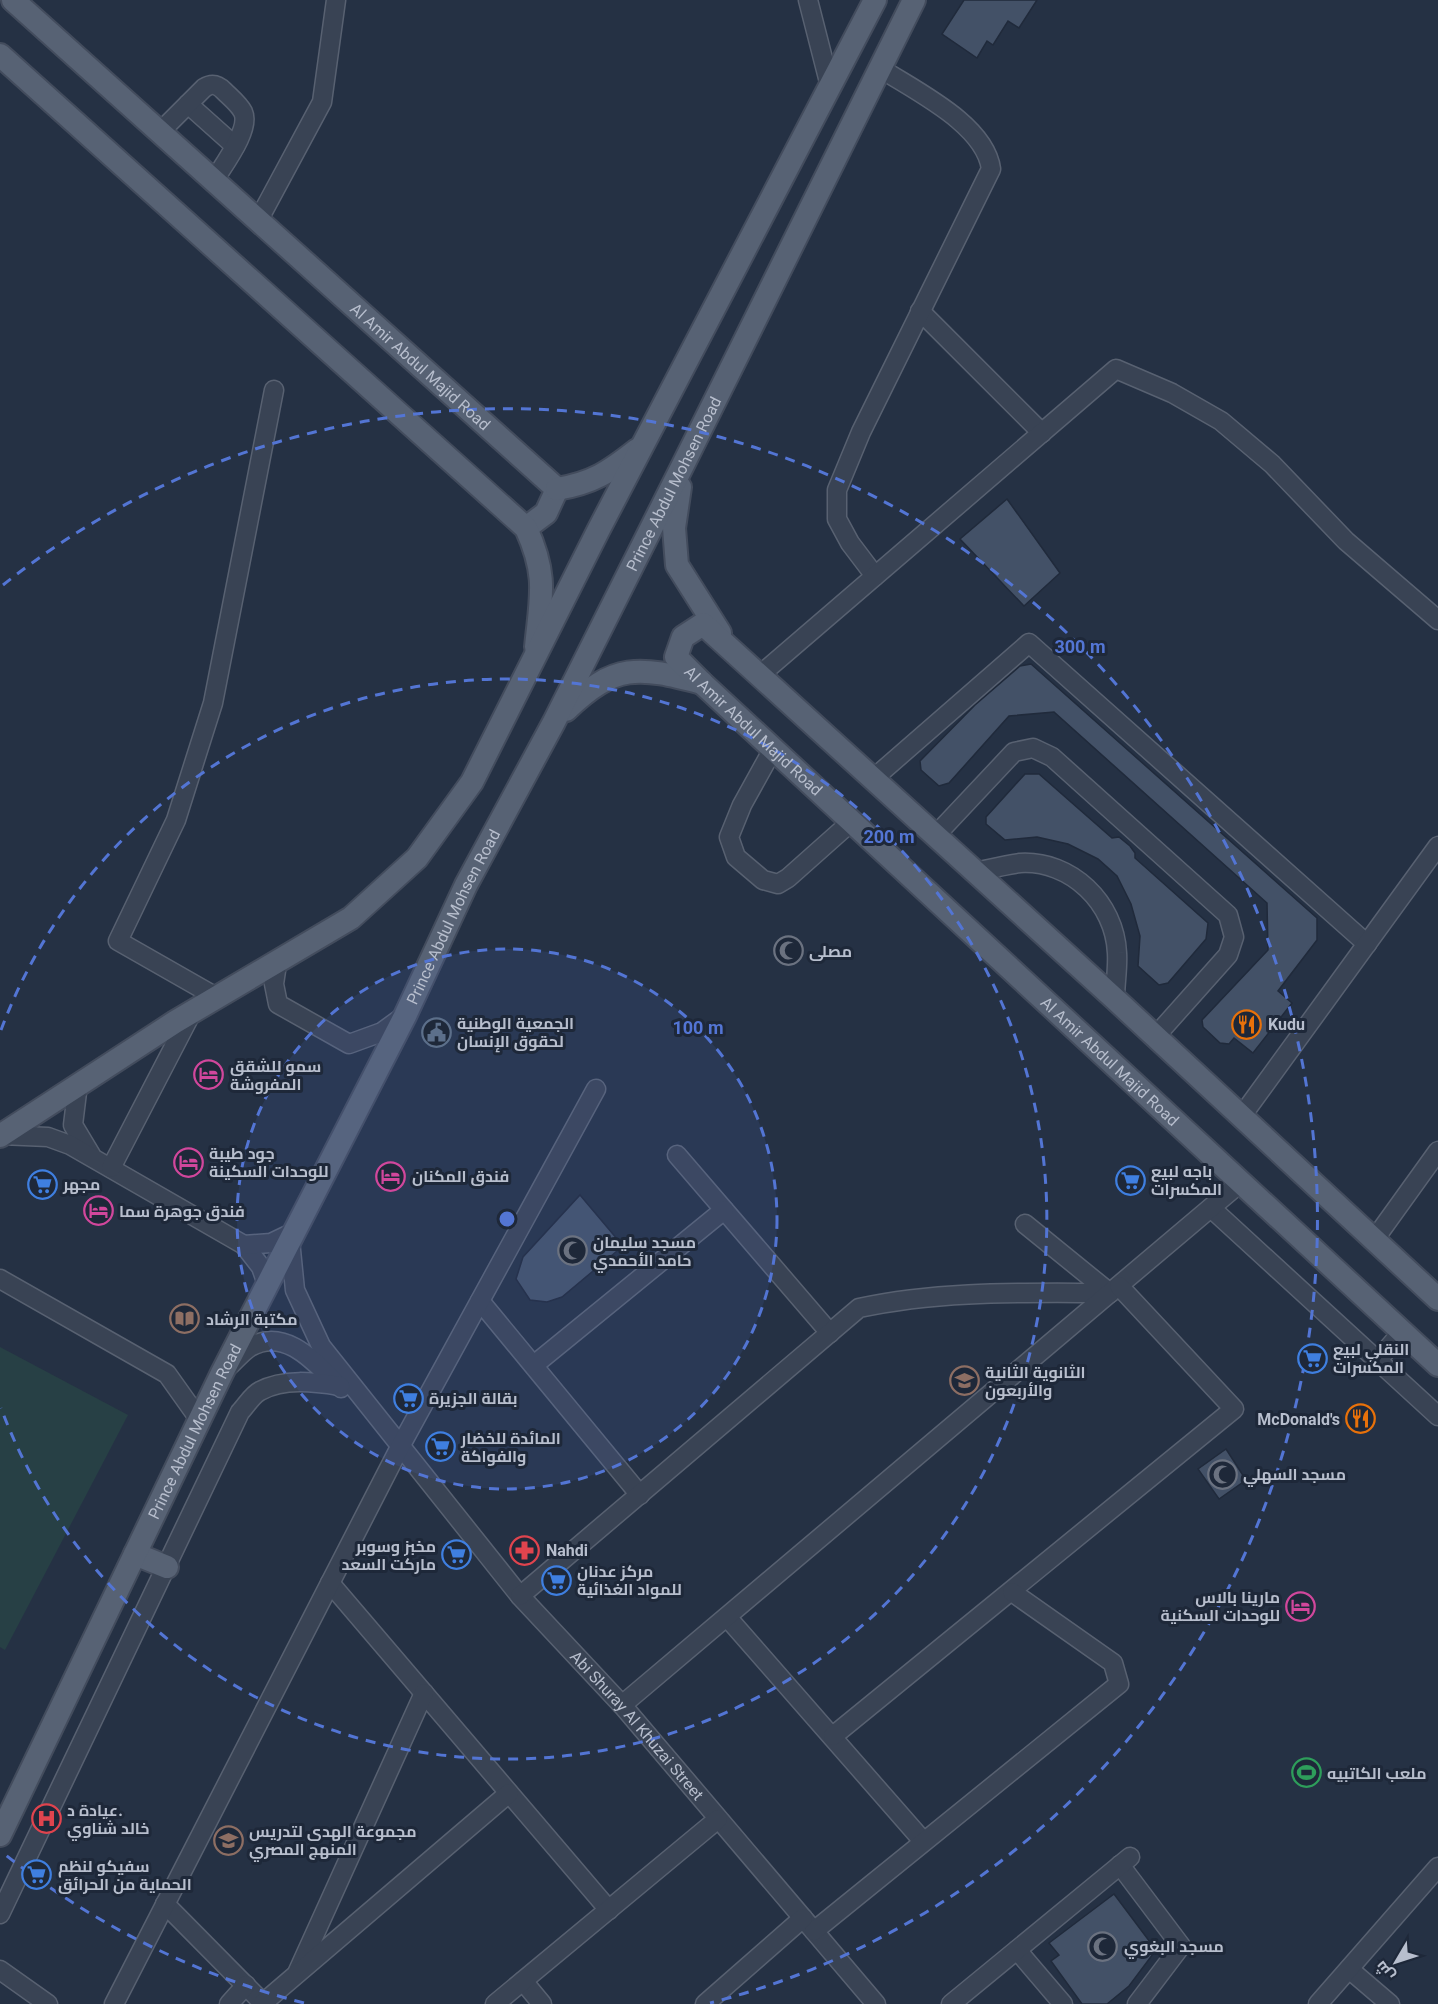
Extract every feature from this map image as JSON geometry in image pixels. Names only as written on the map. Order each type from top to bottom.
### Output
[{"type":"main road","name":"Al Amir Abdul Majid Road","points":[[14,0],[557,489]]},
{"type":"main road","points":[[0,1135],[192,1012],[277,964],[351,918],[417,858],[472,782],[642,446],[875,0]]},
{"type":"main road","name":"Prince Abdul Mohsen Road","points":[[0,1835],[222,1373],[405,1016],[466,885],[554,722],[914,0]]},
{"type":"main road","points":[[0,56],[526,528],[538,554],[542,578],[534,661]]},
{"type":"main road","points":[[526,528],[546,513],[557,489],[577,486],[605,476],[642,446]]},
{"type":"main road","points":[[683,465],[674,528],[677,564],[703,609],[733,651]]},
{"type":"main road","name":"Al Amir Abdul Majid Road","points":[[1438,1299],[1114,999],[703,624],[683,637],[676,657],[702,683],[1438,1365]]},
{"type":"main road","points":[[554,722],[589,688],[614,675],[642,670],[702,683]]},
{"type":"main road","points":[[135,1554],[167,1568]]},
{"type":"street","points":[[259,219],[322,102],[336,0]]},
{"type":"street","points":[[808,0],[830,86]]},
{"type":"street","points":[[875,576],[850,543],[837,519],[837,490],[861,432],[991,169],[989,158],[981,142],[968,127],[880,68]]},
{"type":"street","points":[[161,131],[207,86],[219,86],[242,109],[245,116],[244,127],[235,146],[215,179]]},
{"type":"street","points":[[188,104],[235,146]]},
{"type":"street","points":[[920,311],[1042,433]]},
{"type":"street","points":[[760,675],[1116,369],[1172,393],[1221,421],[1272,464],[1347,541],[1438,620]]},
{"type":"street","points":[[218,998],[118,941],[176,820],[213,703],[274,390]]},
{"type":"street","points":[[873,779],[1029,643],[1367,944]]},
{"type":"street","points":[[935,836],[1014,752],[1033,748],[1052,757],[1228,915],[1234,936],[1227,955],[1154,1038]]},
{"type":"street","points":[[773,749],[733,823],[729,837],[736,856],[763,880],[777,884],[788,878],[851,822]]},
{"type":"street","points":[[1241,1118],[1438,846]]},
{"type":"street","points":[[975,872],[1021,863],[1047,866],[1068,873],[1090,890],[1110,920],[1118,952],[1114,999]]},
{"type":"street","points":[[277,964],[274,984],[278,1004],[349,1044],[382,1032],[405,1016]]},
{"type":"street","points":[[111,1168],[192,1012]]},
{"type":"street","points":[[78,1084],[73,1125],[92,1157]]},
{"type":"street","points":[[114,2004],[400,1445],[596,1089]]},
{"type":"street","points":[[0,1135],[48,1137],[92,1157],[244,1245],[261,1267],[268,1287]]},
{"type":"street","points":[[1374,1240],[1438,1151]]},
{"type":"street","points":[[677,1155],[830,1333]]},
{"type":"street","points":[[622,1705],[1240,1183]]},
{"type":"street","points":[[1211,1208],[1438,1416]]},
{"type":"street","points":[[534,1365],[724,1210]]},
{"type":"street","points":[[833,1736],[1234,1409],[1115,1289],[1024,1224]]},
{"type":"street","points":[[244,1245],[271,1243],[292,1236],[295,1290],[310,1326],[321,1346],[400,1445]]},
{"type":"street","points":[[0,1279],[167,1374],[200,1419]]},
{"type":"street","points":[[520,1596],[859,1308],[891,1301],[993,1293],[1115,1289]]},
{"type":"street","points":[[480,1301],[640,1495]]},
{"type":"street","points":[[1377,1360],[1402,1332]]},
{"type":"street","points":[[222,1373],[250,1347],[270,1341],[291,1344],[340,1386],[400,1445]]},
{"type":"street","points":[[0,1914],[240,1412],[259,1392],[287,1383],[313,1382],[340,1386]]},
{"type":"street","name":"Abi Shuray Al Khuzai Street","points":[[400,1445],[520,1596],[622,1705],[876,2004]]},
{"type":"street","points":[[330,1583],[609,1910]]},
{"type":"street","points":[[705,2004],[808,1925],[923,1842],[1119,1684],[1113,1663],[1012,1592]]},
{"type":"street","points":[[728,1617],[923,1842]]},
{"type":"street","points":[[296,1975],[424,1693]]},
{"type":"street","points":[[165,1904],[264,2004],[509,1794]]},
{"type":"street","points":[[495,2004],[718,1819]]},
{"type":"street","points":[[951,2004],[1125,1861],[1181,1946],[1137,2004]]},
{"type":"street","points":[[1318,2004],[1438,1867]]},
{"type":"street","points":[[1017,1950],[1064,2004]]},
{"type":"street","points":[[0,1970],[48,2004]]},
{"type":"street","points":[[1348,1970],[1390,2004]]},
{"type":"street","points":[[523,1981],[542,2004]]},
{"type":"street","points":[[229,2004],[246,1985]]},
{"type":"green space","points":[[0,1347],[128,1415],[5,1650],[0,1647]]},
{"type":"building","points":[[964,0],[1037,0],[1019,28],[1008,21],[993,45],[987,41],[977,58],[942,34]]},
{"type":"building","points":[[1007,499],[1060,573],[1024,606],[960,539]]},
{"type":"building","points":[[1031,664],[1317,918],[1317,940],[1278,991],[1292,1003],[1253,1053],[1234,1038],[1229,1044],[1220,1043],[1203,1027],[1202,1020],[1268,950],[1267,903],[1054,712],[1009,716],[949,783],[939,786],[921,770],[920,761],[975,705],[1020,666]]},
{"type":"building","points":[[1025,774],[1039,774],[1112,838],[1119,837],[1130,846],[1135,853],[1135,858],[1208,923],[1206,939],[1168,983],[1159,985],[1138,966],[1140,936],[1131,904],[1117,876],[1098,859],[1068,844],[1037,837],[1005,840],[986,824],[986,817]]},
{"type":"building","name":"مسجد سليمان حامد الأحمدي","points":[[580,1195],[623,1246],[562,1297],[547,1302],[530,1300],[516,1279],[523,1257]]},
{"type":"building","name":"مسجد السهلي","points":[[1226,1449],[1246,1480],[1219,1499],[1198,1469]]},
{"type":"building","name":"مسجد البغوي","points":[[1114,1894],[1156,1950],[1129,1986],[1107,2004],[1082,2004],[1051,1961],[1059,1955],[1049,1943]]},
{"type":"place","name":"مصلى","points":[[788,951]]},
{"type":"place","name":"Kudu","points":[[1247,1024]]},
{"type":"place","name":"الجمعية الوطنية لحقوق الإنسان","points":[[436,1032]]},
{"type":"place","name":"سمو للشقق المفروشة","points":[[209,1075]]},
{"type":"place","name":"جود طيبة للوحدات السكينة","points":[[188,1162]]},
{"type":"place","name":"فندق المكنان","points":[[391,1176]]},
{"type":"place","name":"باجه لبيع المكسرات","points":[[1130,1180]]},
{"type":"place","name":"مجهر","points":[[42,1184]]},
{"type":"place","name":"فندق جوهرة سما","points":[[98,1211]]},
{"type":"place","name":"مسجد سليمان حامد الأحمدي","points":[[572,1251]]},
{"type":"place","name":"مكتبة الرشاد","points":[[185,1319]]},
{"type":"place","name":"النقلي لبيع المكسرات","points":[[1312,1358]]},
{"type":"place","name":"الثانوية الثانية والأربعون","points":[[964,1381]]},
{"type":"place","name":"بقالة الجزيرة","points":[[408,1398]]},
{"type":"place","name":"McDonald's","points":[[1361,1419]]},
{"type":"place","name":"المائدة للخضار والفواكة","points":[[440,1447]]},
{"type":"place","name":"مسجد السهلي","points":[[1222,1474]]},
{"type":"place","name":"Nahdi","points":[[525,1550]]},
{"type":"place","name":"مخبز وسوبر ماركت السعد","points":[[457,1555]]},
{"type":"place","name":"مركز عدنان للمواد الغذائية","points":[[556,1580]]},
{"type":"place","name":"مارينا بالاس للوحدات السكنية","points":[[1301,1606]]},
{"type":"place","name":"ملعب الكاتبيه","points":[[1306,1773]]},
{"type":"place","name":"عيادة د. خالد شناوي","points":[[46,1819]]},
{"type":"place","name":"مجموعة الهدى لتدريس المنهج المصري","points":[[228,1840]]},
{"type":"place","name":"سفيكو لنظم الحماية من الحرائق","points":[[37,1875]]},
{"type":"place","name":"مسجد البغوي","points":[[1103,1946]]}]
